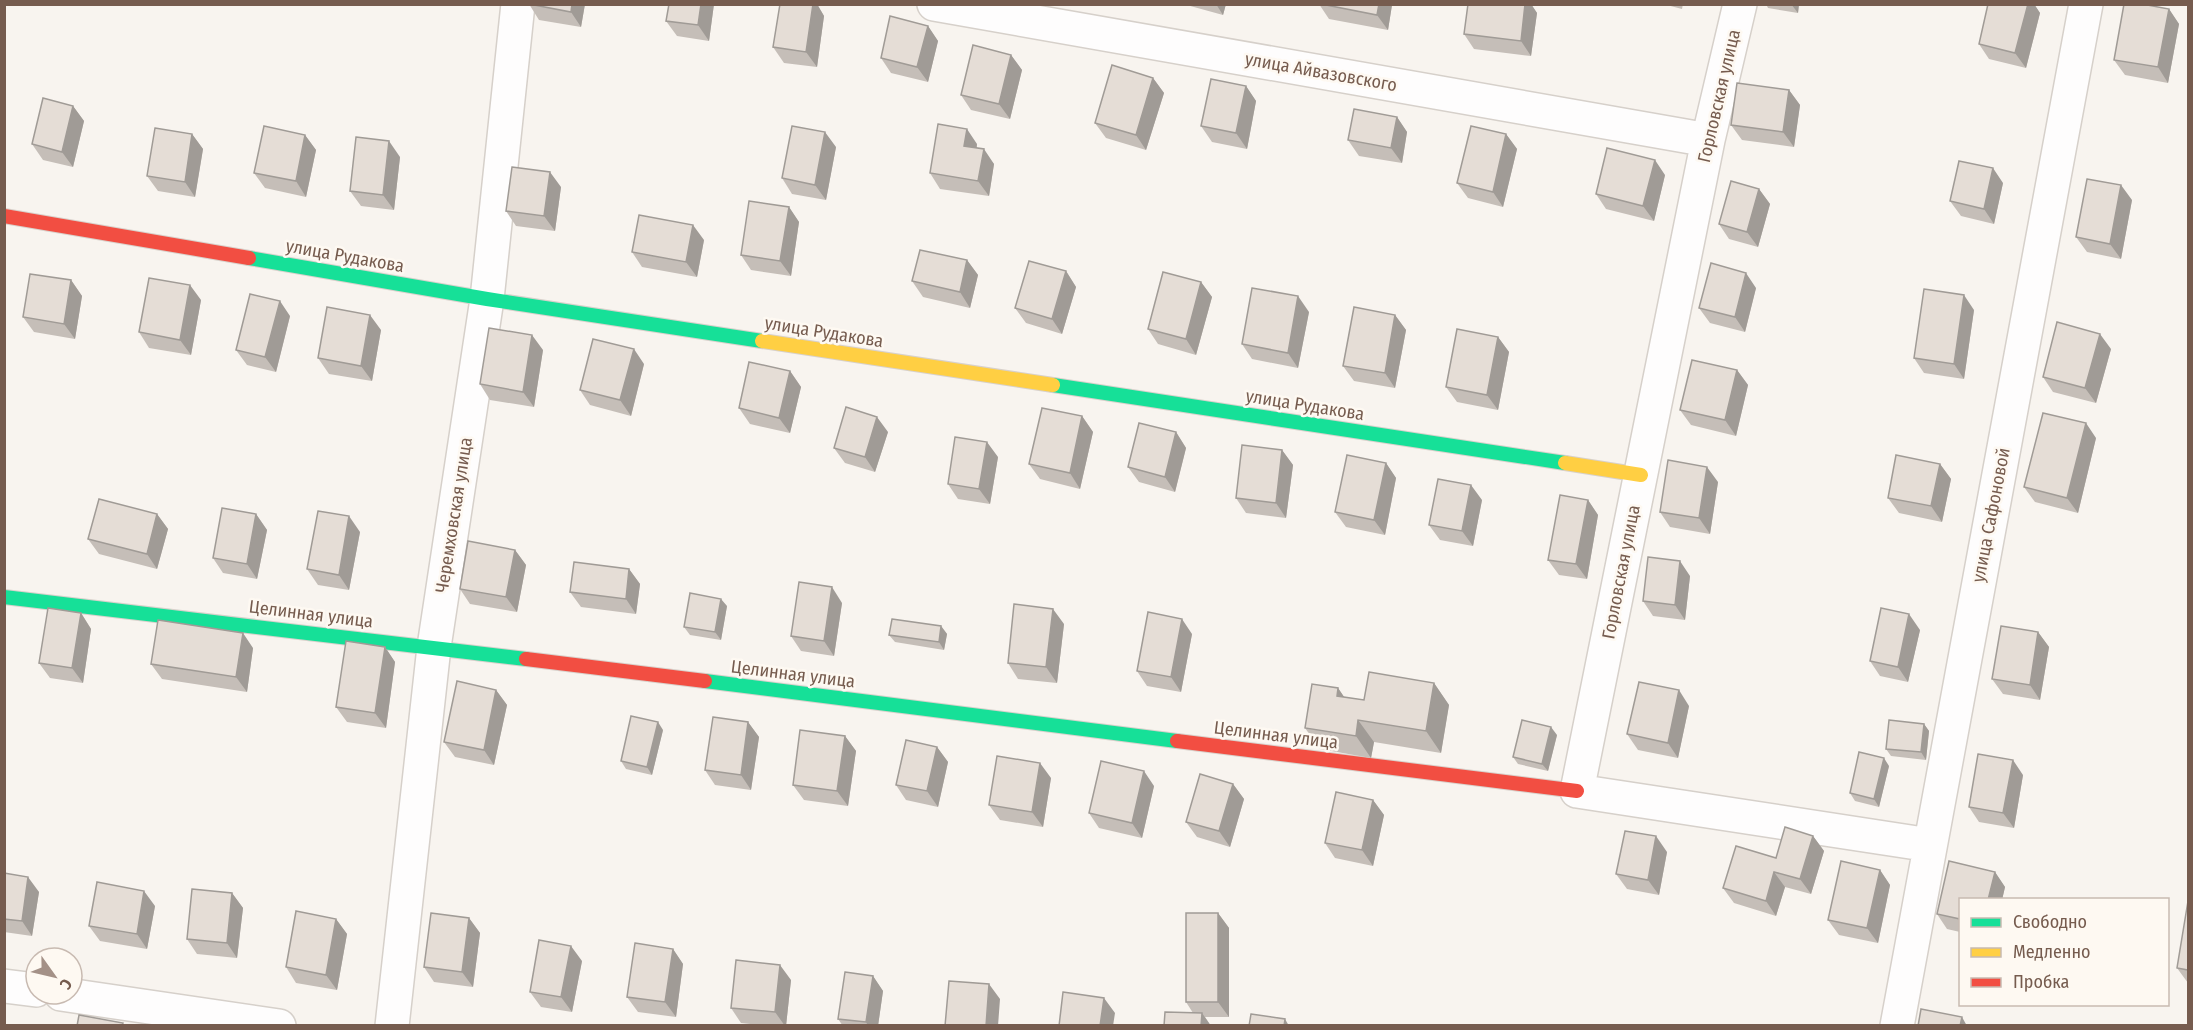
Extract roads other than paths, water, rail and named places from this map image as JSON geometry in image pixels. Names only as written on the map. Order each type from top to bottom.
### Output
[{"type":"street","name":"Черемховская улица","points":[[392,1026],[434,647],[487,299],[519,4]]},
{"type":"street","name":"улица Айвазовского","points":[[934,4],[1708,140]]},
{"type":"street","name":"Горловская улица","points":[[1577,791],[1708,140],[1740,4]]},
{"type":"street","name":"улица Сафоновой","points":[[1897,1026],[2086,4]]},
{"type":"street","name":"улица Рудакова","points":[[4,216],[487,299],[1641,475]]},
{"type":"street","name":"Целинная улица","points":[[4,597],[434,647],[1577,791]]},
{"type":"street","points":[[1577,791],[1930,844]]},
{"type":"street","points":[[4,986],[24,988]]},
{"type":"street","points":[[84,997],[279,1026]]}]
